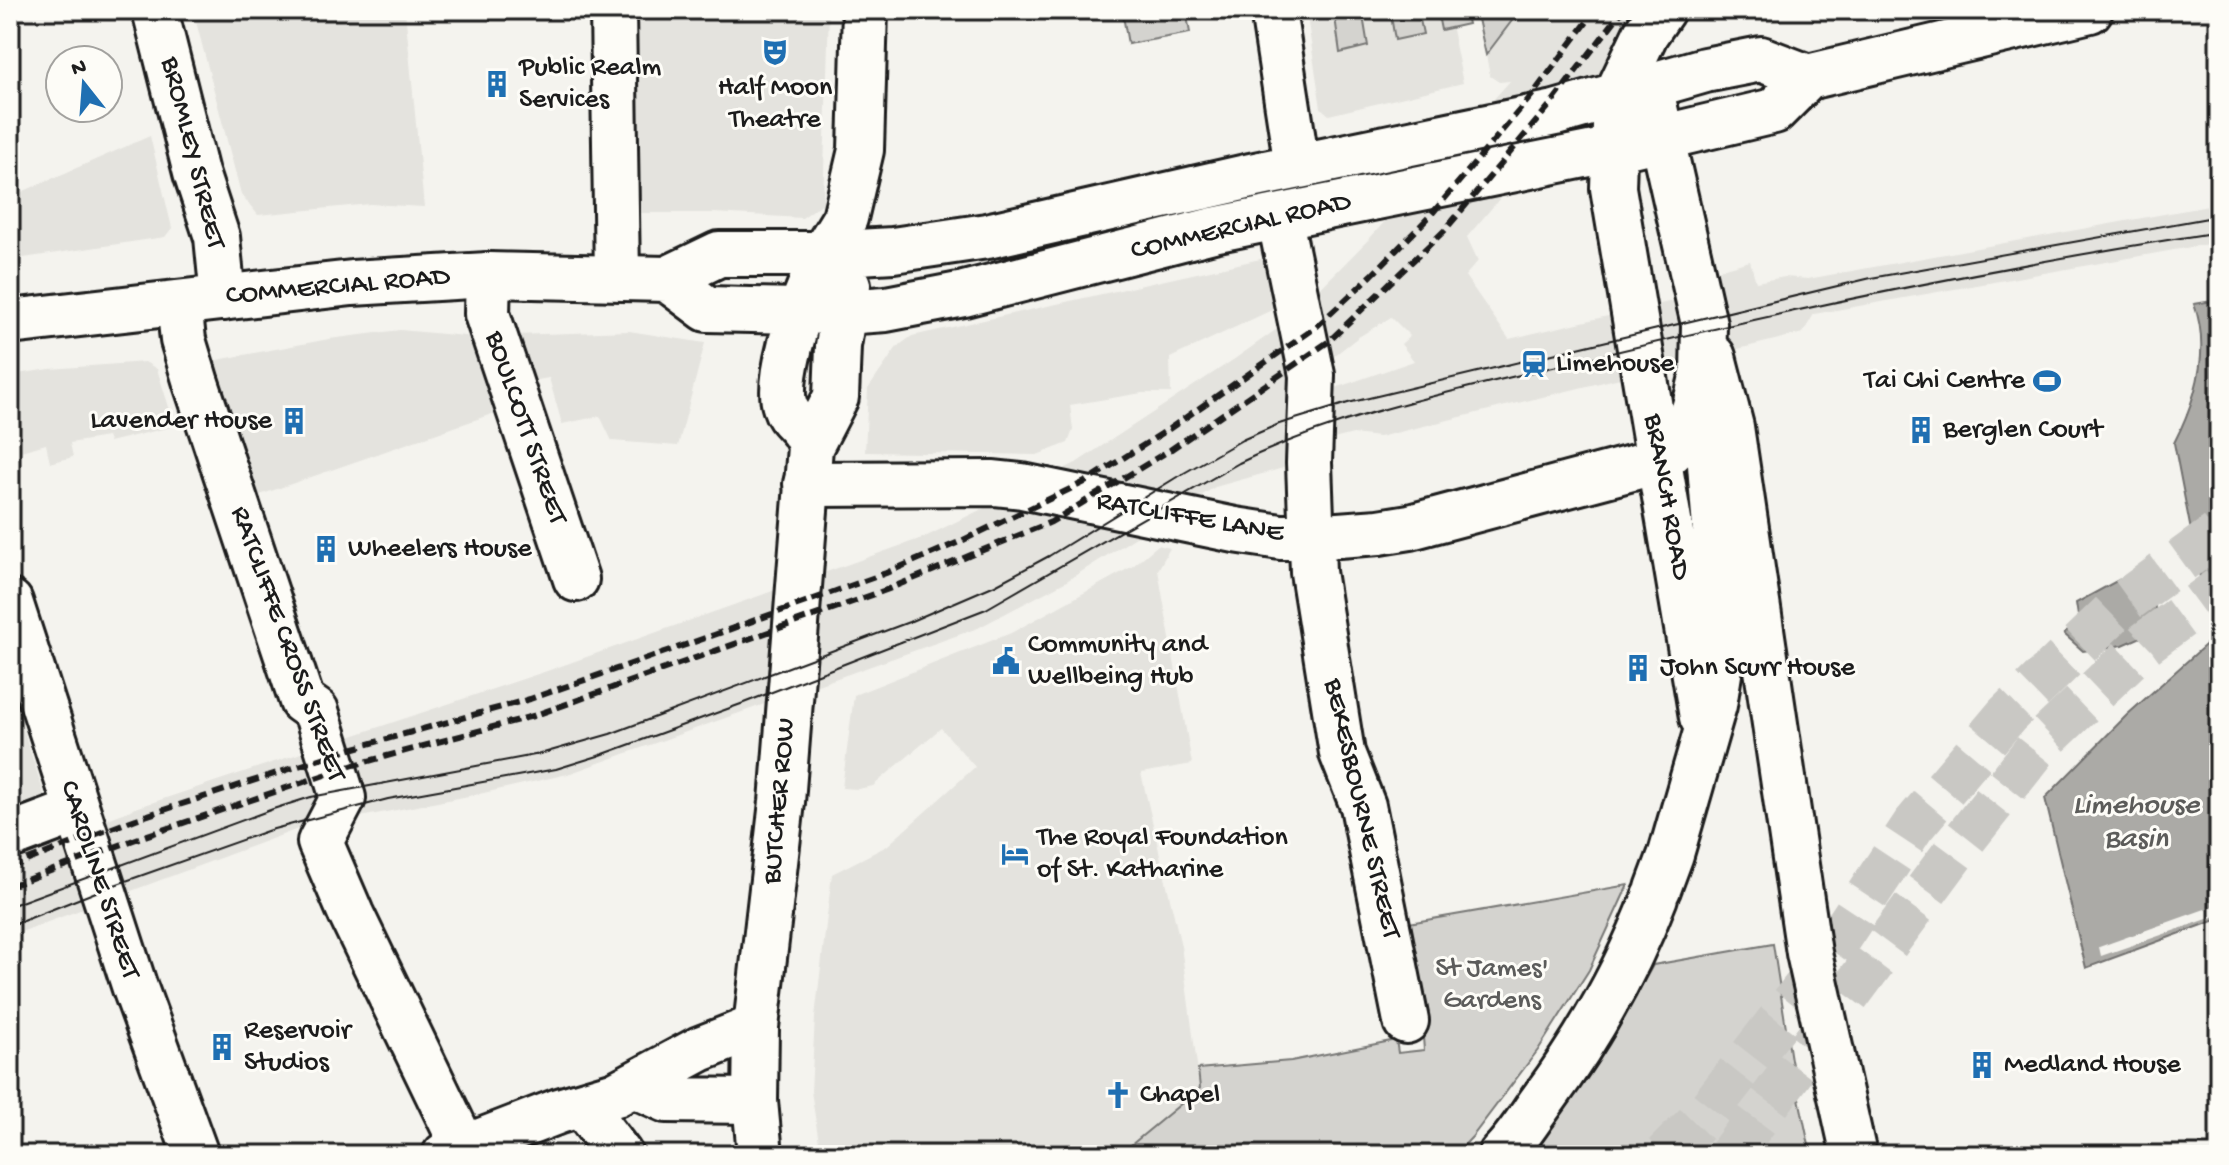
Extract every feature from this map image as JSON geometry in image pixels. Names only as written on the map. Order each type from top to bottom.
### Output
[{"type":"main road","name":"BROMLEY STREET","points":[[155,10],[196,173],[217,237],[223,298]]},
{"type":"main road","points":[[613,10],[617,277]]},
{"type":"main road","points":[[808,466],[807,432],[785,407],[782,386],[800,311],[838,254],[861,150],[865,10]]},
{"type":"main road","points":[[1273,10],[1297,166]]},
{"type":"main road","points":[[1633,91],[1646,33],[1662,10]]},
{"type":"main road","points":[[1808,77],[2090,10]]},
{"type":"main road","name":"COMMERCIAL ROAD","points":[[10,322],[352,283],[488,275],[667,279],[719,254],[838,254],[987,236],[1297,166],[1555,113],[1705,70],[1761,59],[1808,77],[1774,111],[1614,149],[1213,230],[964,294],[886,309],[843,312],[707,309],[667,279]]},
{"type":"main road","name":"BRANCH ROAD","points":[[1633,91],[1662,138],[1731,427],[1809,953],[1854,1155]]},
{"type":"main road","name":"BRANCH ROAD","points":[[1633,91],[1614,149],[1613,188],[1679,588],[1773,706]]},
{"type":"main road","name":"BEKESBOURNE STREET","points":[[1275,219],[1283,235],[1312,375],[1309,463],[1313,572],[1342,753],[1363,806],[1406,1021]]},
{"type":"main road","name":"BUTCHER ROW","points":[[760,1155],[755,1101],[756,1027],[782,802],[808,466],[836,397],[843,312],[838,254]]},
{"type":"main road","name":"BOULCOTT STREET","points":[[488,275],[487,314],[576,579]]},
{"type":"main road","name":"RATCLIFFE CROSS STREET","points":[[179,303],[183,340],[196,383],[302,701],[316,711],[343,798],[320,842],[454,1151]]},
{"type":"main road","name":"BRANCH ROAD","points":[[1704,324],[1703,375],[1724,643]]},
{"type":"main road","name":"RATCLIFFE LANE","points":[[808,466],[994,483],[1281,537],[1379,532],[1410,527],[1658,461],[1671,453],[1690,427],[1703,375]]},
{"type":"main road","points":[[1679,588],[1705,731]]},
{"type":"main road","name":"CAROLINE STREET","points":[[10,602],[135,988],[196,1155]]},
{"type":"main road","points":[[1501,1155],[1561,1075],[1605,1006],[1643,930],[1675,840],[1714,705],[1724,643]]},
{"type":"main road","points":[[10,836],[76,811]]},
{"type":"main road","points":[[454,1151],[636,1086],[700,1049],[756,1027]]},
{"type":"main road","points":[[636,1086],[667,1100],[755,1101]]},
{"type":"main road","points":[[582,1105],[620,1155]]},
{"type":"shaded area","points":[[193,10],[405,10],[424,207],[370,204],[258,215],[241,194]]},
{"type":"shaded area","points":[[619,10],[829,10],[823,203],[802,218],[632,213]]},
{"type":"shaded area","points":[[1306,10],[1448,10],[1463,83],[1329,115],[1321,108]]},
{"type":"shaded area","points":[[1520,10],[1651,10],[1616,62],[1467,237],[1478,261],[1465,276],[1509,339],[1699,295],[1696,276],[1750,261],[1756,282],[1785,277],[1808,279],[2219,204],[2219,242],[1814,314],[1803,333],[1379,437],[1353,434],[1287,451],[1287,467],[1215,487],[1065,582],[978,628],[568,774],[298,829],[10,936],[10,857],[136,808],[547,671],[925,537],[1076,463],[1287,322],[1370,238],[1510,81],[1499,82],[1490,76],[1486,55]],"holes":[[[1391,317],[1410,336],[1401,344],[1414,361],[1286,405],[1289,391],[1357,338]]]},
{"type":"shaded area","points":[[150,136],[172,228],[165,237],[10,260],[10,197]]},
{"type":"shaded area","points":[[1274,256],[1276,308],[1170,358],[1171,393],[1142,393],[1070,405],[1073,430],[1068,443],[1037,455],[865,452],[868,389],[897,347],[912,336]]},
{"type":"shaded area","points":[[400,330],[487,338],[509,408],[254,497],[212,361],[329,339]]},
{"type":"shaded area","points":[[629,331],[705,343],[678,446],[612,441],[600,416],[562,424],[549,378],[526,382],[515,335]]},
{"type":"shaded area","points":[[145,362],[157,369],[175,426],[109,442],[107,437],[70,443],[73,457],[50,463],[46,444],[10,454],[10,375]]},
{"type":"shaded area","name":"The Royal Foundation of St. Katharine","points":[[1158,545],[1170,548],[1158,570],[1192,764],[1141,773],[1181,946],[1200,1087],[1119,1155],[821,1155],[811,1091],[815,1017],[832,874],[887,846],[975,767],[941,728],[873,786],[842,788],[854,695],[1011,633],[1133,566]]},
{"type":"shaded area","points":[[10,688],[50,812],[10,826]]},
{"type":"green space","points":[[1122,10],[1186,10],[1190,33],[1128,44]]},
{"type":"green space","points":[[1334,10],[1362,10],[1368,46],[1340,53]]},
{"type":"green space","points":[[1390,10],[1418,10],[1423,34],[1395,40]]},
{"type":"green space","points":[[1437,10],[1465,10],[1468,24],[1441,30]]},
{"type":"green space","points":[[1476,10],[1520,10],[1486,55]]},
{"type":"green space","name":"St James' Gardens","points":[[1628,885],[1589,970],[1538,1050],[1455,1155],[1119,1155],[1200,1088],[1198,1069],[1291,1061],[1396,1040],[1398,1053],[1424,1050],[1420,999],[1403,924]]},
{"type":"green space","points":[[1773,944],[1791,1060],[1811,1155],[1627,1155],[1622,1150],[1616,1155],[1554,1155],[1540,1143],[1609,1045],[1653,965]]},
{"type":"water","name":"Limehouse Basin","points":[[2219,300],[2219,919],[2086,968],[2045,798],[2127,715],[2212,639],[2174,443],[2194,393],[2201,357],[2199,321],[2194,304]]},
{"type":"water","points":[[2135,571],[2143,572],[2154,584],[2155,612],[2139,638],[2123,645],[2083,651],[2064,634],[2079,622],[2076,603]]},
{"type":"pier","points":[[2219,904],[2219,915],[2101,956],[2099,947]]},
{"type":"tunnel","points":[[1665,1155],[1705,1115],[1816,973],[1913,826],[2007,715],[2120,605],[2219,533]]},
{"type":"tunnel","points":[[1730,1155],[1959,846],[2040,744],[2146,643],[2219,589]]},
{"type":"tram line","points":[[10,906],[311,797],[540,754],[610,734],[909,622],[995,585],[1242,440],[1279,424],[1348,403],[1871,278],[2219,216]]},
{"type":"tram line","points":[[10,926],[270,830],[388,799],[556,769],[741,704],[986,609],[1239,463],[1279,445],[1361,416],[1488,382],[1814,307],[1975,274],[2219,232]]},
{"type":"railway","points":[[10,867],[136,819],[351,749],[530,699],[714,635],[886,573],[1087,481],[1169,429],[1315,328],[1430,216],[1533,94],[1596,10]]},
{"type":"railway","points":[[10,886],[139,838],[354,765],[533,716],[886,590],[1051,522],[1170,450],[1328,342],[1445,230],[1550,105],[1623,10]]},
{"type":"place","name":"Half Moon Theatre","points":[[775,52]]},
{"type":"place","name":"Public Realm Services","points":[[497,84]]},
{"type":"place","name":"Limehouse","points":[[1534,364]]},
{"type":"place","name":"Tai Chi Centre","points":[[2047,381]]},
{"type":"place","name":"Lavender House","points":[[294,421]]},
{"type":"place","name":"Berglen Court","points":[[1921,430]]},
{"type":"place","name":"Wheelers House","points":[[326,549]]},
{"type":"place","name":"Community and Wellbeing Hub","points":[[1006,661]]},
{"type":"place","name":"John Scurr House","points":[[1638,668]]},
{"type":"place","name":"The Royal Foundation of St. Katharine","points":[[1015,854]]},
{"type":"place","name":"Reservoir Studios","points":[[222,1047]]},
{"type":"place","name":"Medland House","points":[[1982,1065]]},
{"type":"place","name":"Chapel","points":[[1118,1095]]}]
